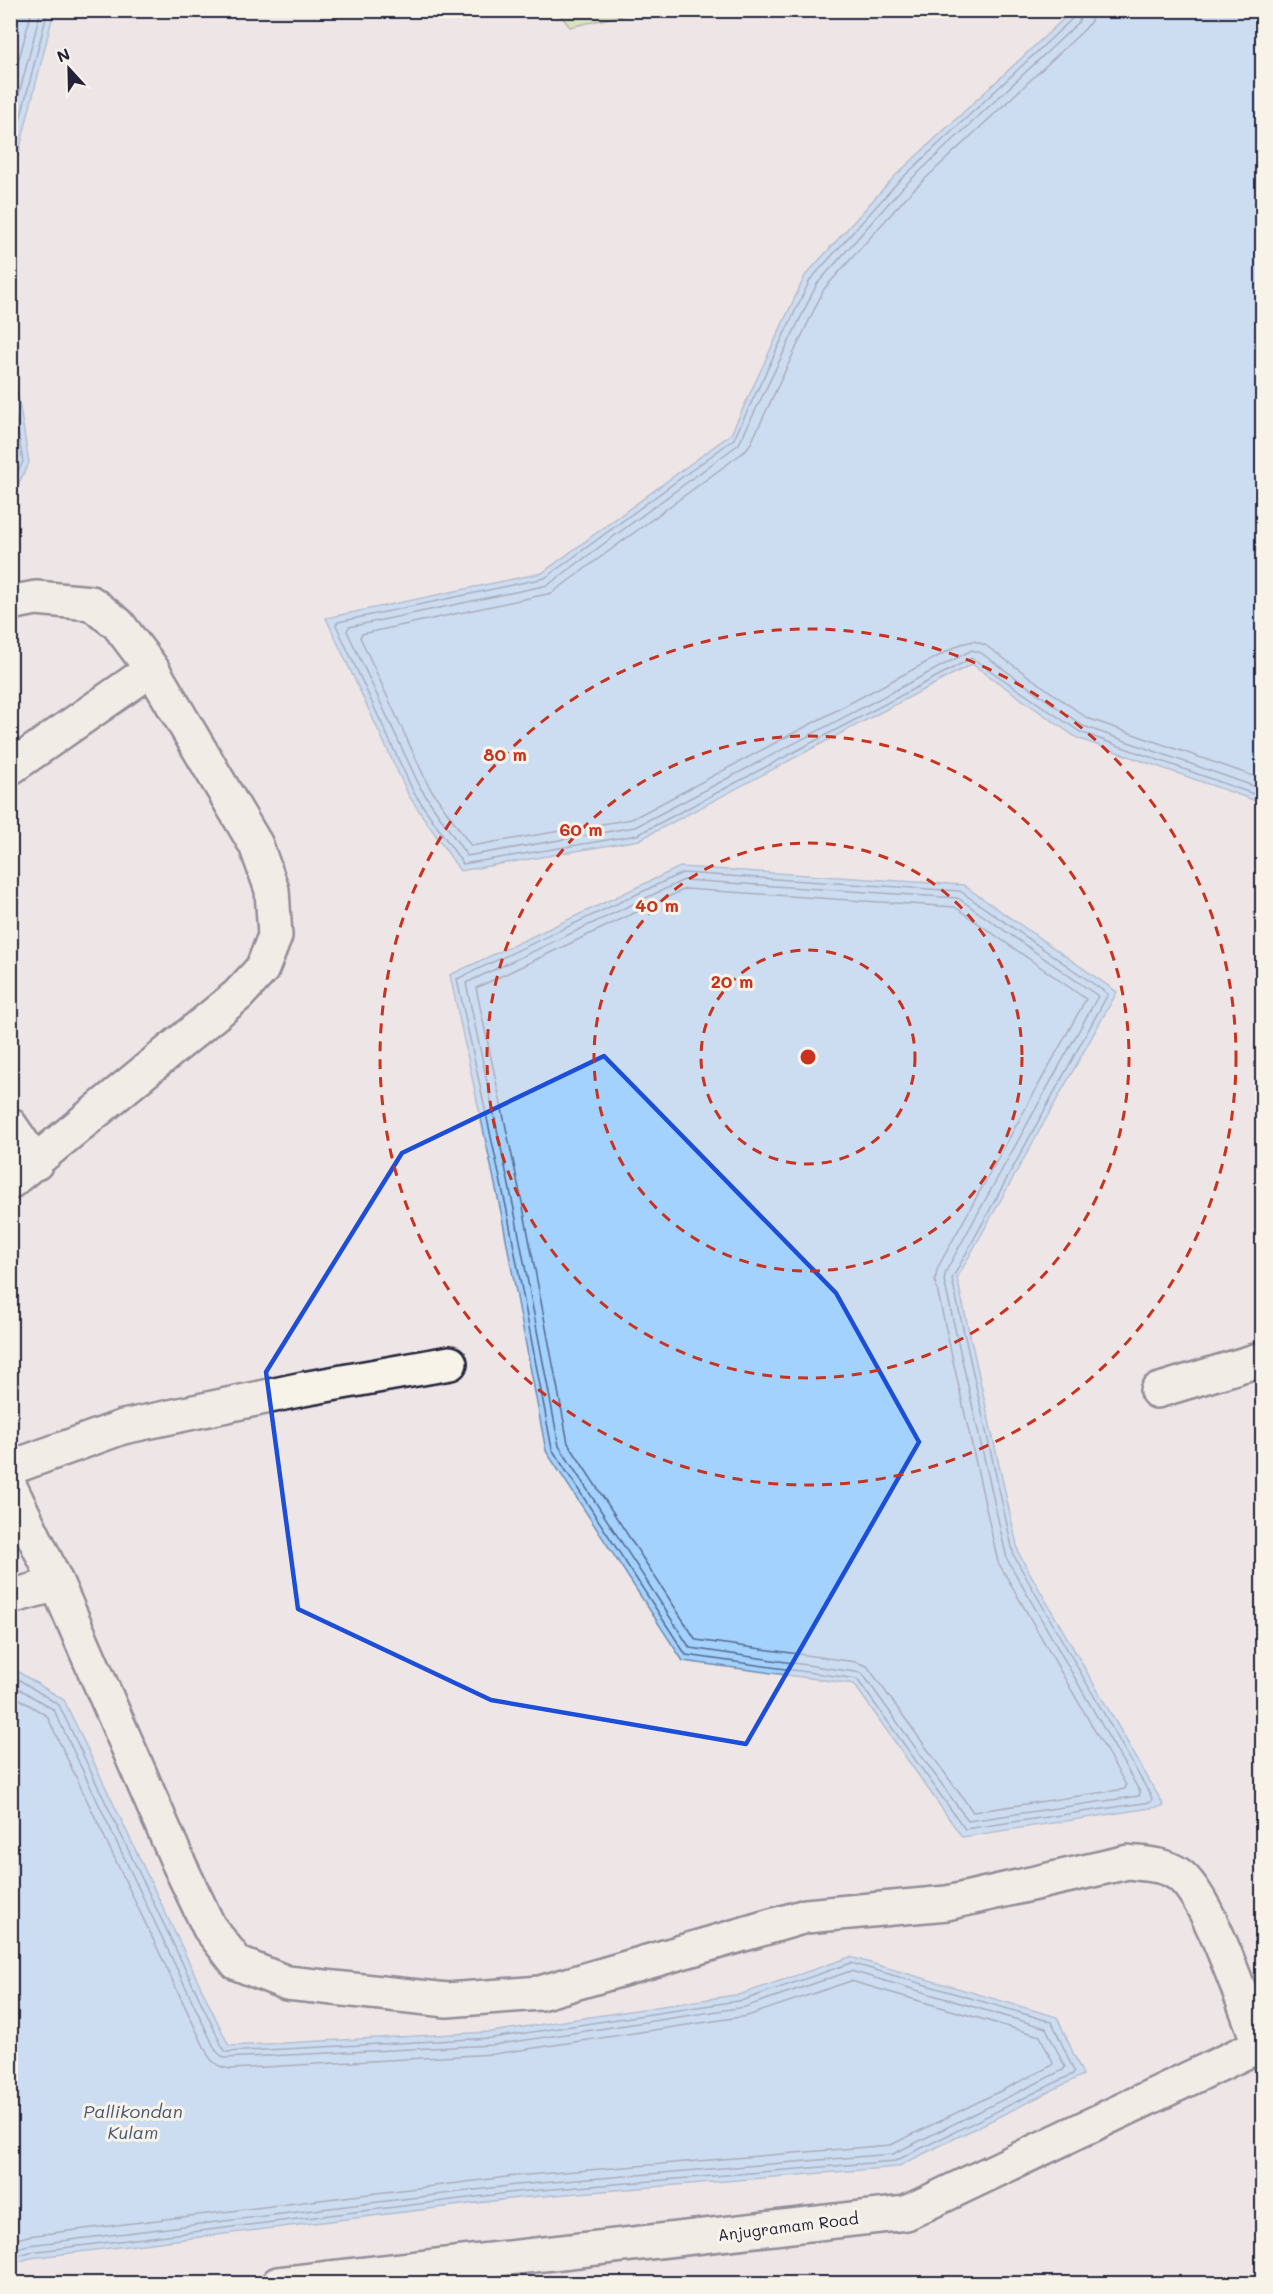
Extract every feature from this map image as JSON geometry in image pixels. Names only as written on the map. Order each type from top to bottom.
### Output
[{"type":"street","points":[[10,603],[36,598],[91,603],[118,624],[152,669],[256,845],[272,891],[276,936],[262,969],[238,995],[10,1182]]},
{"type":"street","points":[[10,768],[152,669]]},
{"type":"street","points":[[10,1125],[36,1163]]},
{"type":"street","points":[[1157,1391],[1263,1359]]},
{"type":"street","points":[[10,1468],[123,1427],[303,1389],[450,1364]]},
{"type":"street","points":[[10,1486],[57,1584],[174,1853],[209,1927],[237,1963],[287,1983],[447,2000],[540,1993],[806,1916],[947,1903],[1128,1862],[1158,1865],[1178,1874],[1198,1897],[1210,1920],[1261,2044]]},
{"type":"street","points":[[10,1597],[57,1584]]},
{"type":"street","name":"Anjugramam Road","points":[[278,2283],[906,2213],[1261,2044]]},
{"type":"highlighted area","points":[[604,1056],[836,1293],[919,1442],[746,1744],[491,1700],[298,1609],[266,1372],[402,1153]]},
{"type":"green space","points":[[557,11],[642,11],[570,27]]},
{"type":"water","points":[[10,11],[54,11],[11,183]]},
{"type":"water","points":[[1072,11],[1262,11],[1262,803],[1077,738],[972,664],[639,840],[460,871],[409,796],[326,618],[542,573],[731,434],[805,276],[893,178]]},
{"type":"water","points":[[10,346],[29,463],[11,498],[10,498]]},
{"type":"water","points":[[680,867],[963,885],[1117,992],[957,1278],[1019,1554],[1164,1806],[962,1837],[854,1684],[683,1661],[546,1451],[501,1212],[450,975]]},
{"type":"water","name":"Pallikondan Kulam","points":[[10,1667],[64,1700],[229,2046],[491,2032],[742,1994],[850,1957],[1057,2017],[1083,2075],[897,2167],[518,2198],[30,2258],[11,2265]]}]
